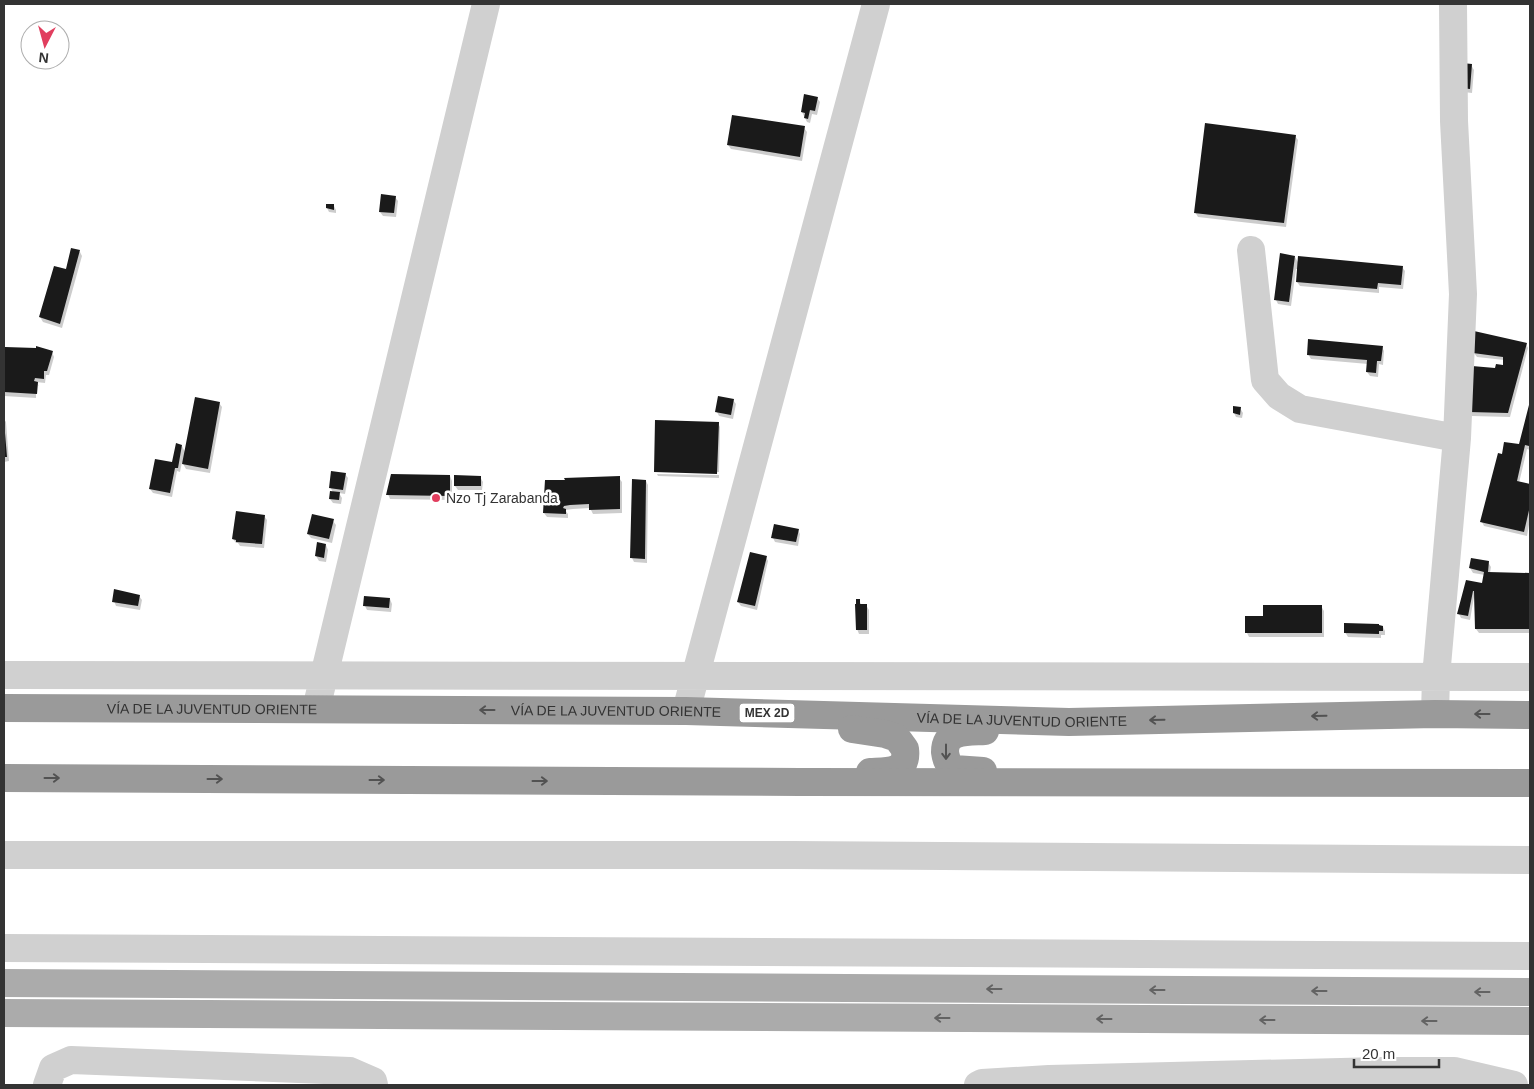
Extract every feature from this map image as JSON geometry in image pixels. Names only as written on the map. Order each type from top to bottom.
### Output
[{"type":"highway","name":"VÍA DE LA JUVENTUD ORIENTE","points":[[4,708],[686,711],[1068,722],[1435,714],[1530,714]]},
{"type":"highway","points":[[798,714],[835,726],[885,734],[897,738],[905,749],[906,754],[904,763],[900,768],[893,770],[851,773],[800,782]]},
{"type":"highway","points":[[1068,722],[1045,727],[961,733],[950,737],[946,742],[945,751],[946,761],[954,769],[1046,772],[1070,782]]},
{"type":"highway","points":[[4,778],[1530,783]]},
{"type":"main road","points":[[4,983],[1530,992]]},
{"type":"main road","points":[[4,1013],[1530,1022]]},
{"type":"lane","points":[[316,710],[486,4]]},
{"type":"lane","points":[[686,711],[876,4]]},
{"type":"lane","points":[[1435,714],[1436,677],[1457,438],[1463,294],[1454,122],[1453,4]]},
{"type":"lane","points":[[1251,250],[1265,380],[1279,396],[1300,408],[1457,438]]},
{"type":"lane","points":[[4,674],[1530,677]]},
{"type":"lane","points":[[4,855],[803,855],[1530,860]]},
{"type":"lane","points":[[4,948],[1530,956]]},
{"type":"lane","points":[[47,1085],[53,1068],[71,1060],[350,1070],[373,1082],[374,1085]]},
{"type":"lane","points":[[978,1085],[982,1083],[1049,1079],[1381,1070],[1454,1071],[1514,1085]]},
{"type":"building","points":[[1462,63],[1472,64],[1470,89],[1460,88]]},
{"type":"building","points":[[804,94],[818,97],[815,111],[810,110],[808,119],[804,118],[805,113],[801,112]]},
{"type":"building","points":[[732,115],[805,126],[800,157],[727,145]]},
{"type":"building","points":[[1205,123],[1296,135],[1284,223],[1194,213]]},
{"type":"building","points":[[381,194],[396,196],[394,213],[379,212]]},
{"type":"building","points":[[326,204],[334,204],[334,210],[326,208]]},
{"type":"building","points":[[71,248],[80,250],[60,324],[39,317],[54,266],[66,269]]},
{"type":"building","points":[[1280,253],[1295,256],[1289,302],[1274,300]]},
{"type":"building","points":[[1298,256],[1403,266],[1401,285],[1378,283],[1377,289],[1296,282]]},
{"type":"building","points":[[1474,331],[1527,343],[1508,413],[1469,412],[1472,366],[1495,368],[1496,364],[1503,365],[1503,357],[1473,353]]},
{"type":"building","points":[[1308,339],[1383,346],[1381,361],[1377,361],[1376,373],[1366,372],[1367,360],[1307,355]]},
{"type":"building","points":[[36,346],[53,351],[47,371],[44,371],[44,379],[35,378],[34,381],[38,382],[37,394],[4,392],[5,347],[36,348]]},
{"type":"building","points":[[718,396],[734,399],[731,415],[715,412]]},
{"type":"building","points":[[195,397],[220,402],[208,469],[182,464]]},
{"type":"building","points":[[1530,401],[1530,443],[1529,446],[1525,445],[1517,481],[1530,484],[1530,506],[1524,532],[1480,522],[1498,453],[1502,454],[1504,442],[1519,444]]},
{"type":"building","points":[[1233,406],[1241,407],[1240,415],[1233,413]]},
{"type":"building","points":[[655,420],[719,422],[717,474],[654,472]]},
{"type":"building","points":[[5,433],[7,457],[4,457]]},
{"type":"building","points":[[176,443],[182,445],[178,468],[175,468],[170,493],[149,489],[155,459],[172,462]]},
{"type":"building","points":[[331,471],[346,473],[343,490],[329,488]]},
{"type":"building","points":[[391,474],[450,475],[450,496],[386,495]]},
{"type":"building","points":[[454,475],[481,476],[481,486],[454,486]]},
{"type":"building","points":[[620,476],[620,509],[589,510],[589,504],[564,506],[566,514],[543,513],[545,480]]},
{"type":"building","points":[[632,479],[646,480],[645,559],[630,558]]},
{"type":"building","points":[[330,491],[340,492],[339,500],[329,499]]},
{"type":"building","points":[[236,511],[265,515],[262,544],[236,542],[236,540],[232,539]]},
{"type":"building","points":[[312,514],[334,519],[329,539],[307,534]]},
{"type":"building","points":[[774,524],[799,529],[796,542],[771,538]]},
{"type":"building","points":[[317,542],[326,544],[324,558],[315,556]]},
{"type":"building","points":[[750,552],[767,556],[755,606],[737,602]]},
{"type":"building","points":[[1471,558],[1489,561],[1488,572],[1530,573],[1530,629],[1475,629],[1474,591],[1468,616],[1457,614],[1466,580],[1482,583],[1484,572],[1469,568]]},
{"type":"building","points":[[114,589],[140,595],[138,606],[112,602]]},
{"type":"building","points":[[364,596],[390,598],[389,608],[363,606]]},
{"type":"building","points":[[856,599],[860,599],[860,604],[867,604],[867,630],[856,630]]},
{"type":"building","points":[[1263,605],[1322,605],[1322,633],[1245,633],[1245,616],[1263,616]]},
{"type":"building","points":[[1344,623],[1379,624],[1383,626],[1383,631],[1379,631],[1379,634],[1344,633]]},
{"type":"place","name":"Nzo Tj Zarabanda","points":[[436,498]]}]
